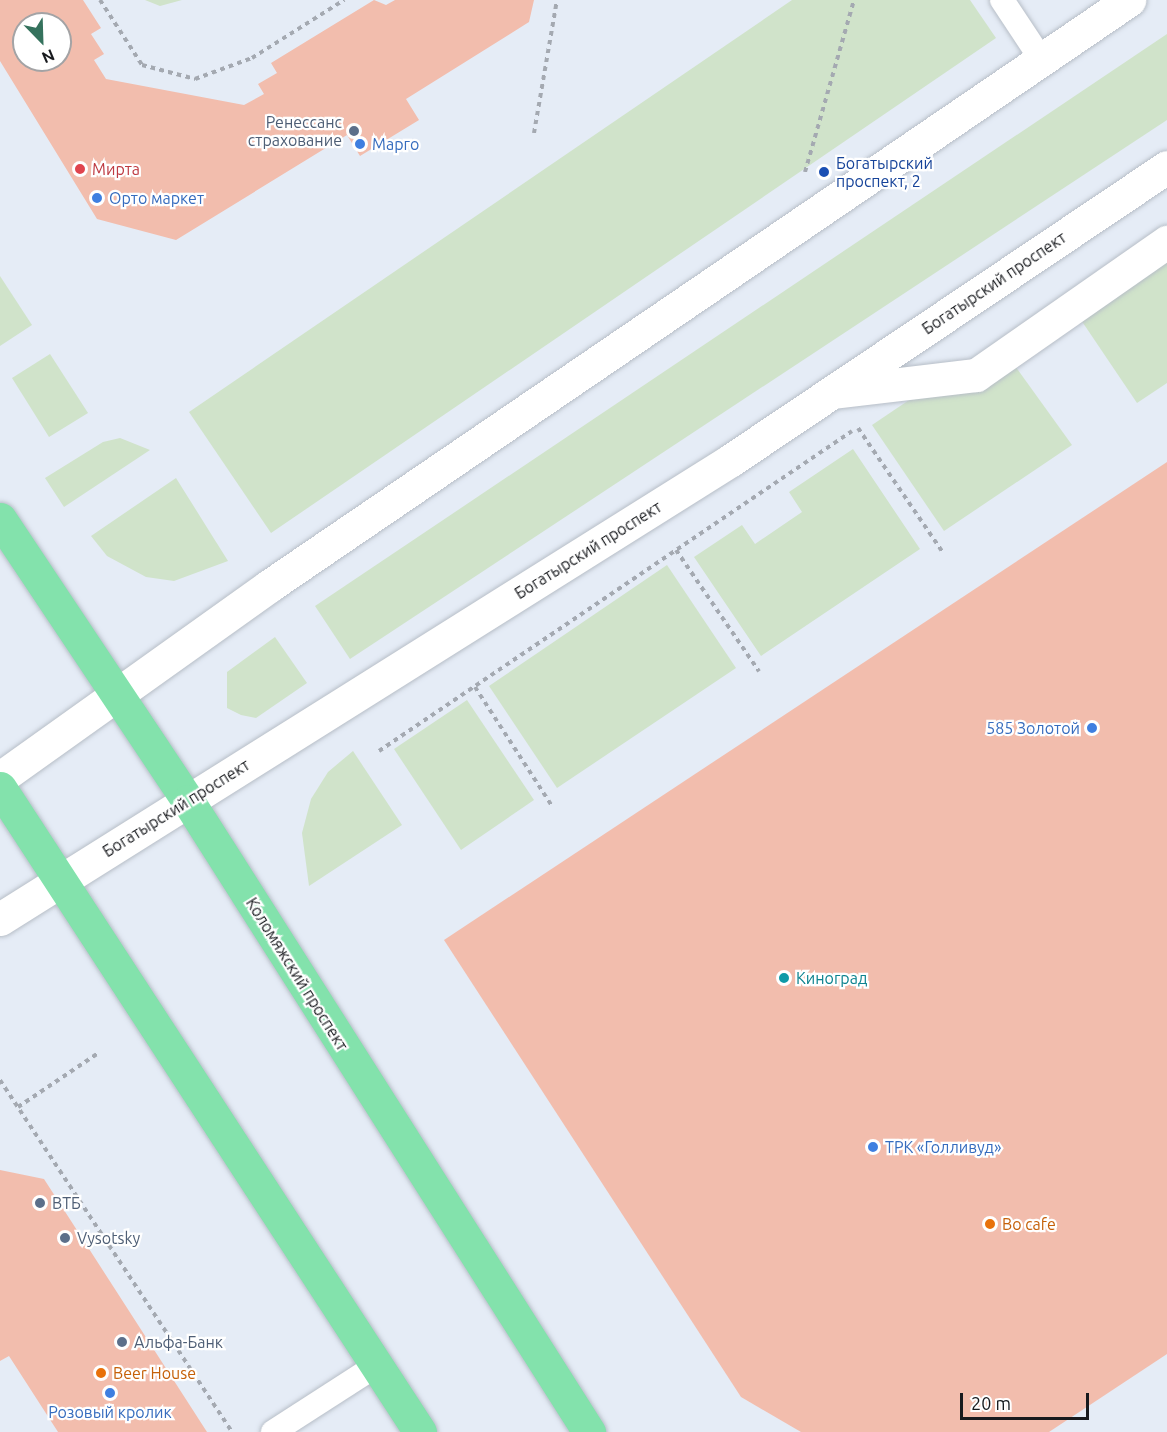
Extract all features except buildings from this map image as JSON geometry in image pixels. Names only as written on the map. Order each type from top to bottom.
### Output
[{"type":"main road","points":[[0,778],[117,695],[1130,0]]},
{"type":"main road","name":"Богатырский проспект","points":[[0,919],[833,392],[1167,167]]},
{"type":"main road","points":[[833,392],[976,375],[1167,242]]},
{"type":"main road","name":"Коломяжский проспект","points":[[0,519],[188,801],[589,1432]]},
{"type":"main road","points":[[0,788],[420,1432]]},
{"type":"lane","points":[[1002,0],[1041,59]]},
{"type":"lane","points":[[273,1432],[377,1365]]},
{"type":"path","points":[[100,0],[142,65],[195,79],[252,58],[344,0]]},
{"type":"path","points":[[534,133],[557,0]]},
{"type":"path","points":[[804,176],[854,0]]},
{"type":"path","points":[[379,752],[858,427],[942,551]]},
{"type":"path","points":[[676,550],[759,670]]},
{"type":"path","points":[[475,687],[552,806]]},
{"type":"path","points":[[18,1107],[97,1054]]},
{"type":"path","points":[[0,1080],[232,1432]]},
{"type":"green space","points":[[145,0],[182,0],[160,6]]},
{"type":"green space","points":[[792,0],[970,0],[996,38],[271,533],[189,412]]},
{"type":"green space","points":[[1167,34],[1167,120],[350,659],[315,606]]},
{"type":"green space","points":[[1167,257],[1167,383],[1137,403],[1079,317]]},
{"type":"green space","points":[[0,276],[32,325],[0,346]]},
{"type":"green space","points":[[50,354],[88,413],[49,437],[12,378]]},
{"type":"green space","points":[[1013,363],[1072,445],[944,531],[872,425],[921,392]]},
{"type":"green space","points":[[120,438],[150,450],[64,507],[45,478],[103,442]]},
{"type":"green space","points":[[853,449],[920,549],[761,656],[694,557],[742,525],[755,544],[802,512],[789,492]]},
{"type":"green space","points":[[176,478],[228,561],[174,581],[146,577],[107,556],[91,536]]},
{"type":"green space","points":[[667,565],[736,668],[557,788],[489,686]]},
{"type":"green space","points":[[275,637],[307,683],[256,718],[241,715],[227,708],[227,672]]},
{"type":"green space","points":[[467,700],[534,800],[461,850],[394,749]]},
{"type":"green space","points":[[353,751],[402,825],[309,886],[302,833],[311,799],[328,772]]},
{"type":"place","name":"Ренессанс страхование","points":[[354,131]]},
{"type":"place","name":"Марго","points":[[360,144]]},
{"type":"place","name":"Мирта","points":[[80,169]]},
{"type":"place","name":"Богатырский проспект, 2","points":[[824,172]]},
{"type":"place","name":"Орто маркет","points":[[97,198]]},
{"type":"place","name":"585 Золотой","points":[[1092,728]]},
{"type":"place","name":"Киноград","points":[[784,978]]},
{"type":"place","name":"ТРК «Голливуд»","points":[[873,1147]]},
{"type":"place","name":"ВТБ","points":[[40,1203]]},
{"type":"place","name":"Bo cafe","points":[[990,1224]]},
{"type":"place","name":"Vysotsky","points":[[65,1238]]},
{"type":"place","name":"Альфа-Банк","points":[[122,1342]]},
{"type":"place","name":"Beer House","points":[[101,1373]]},
{"type":"place","name":"Розовый кролик","points":[[110,1393]]}]
